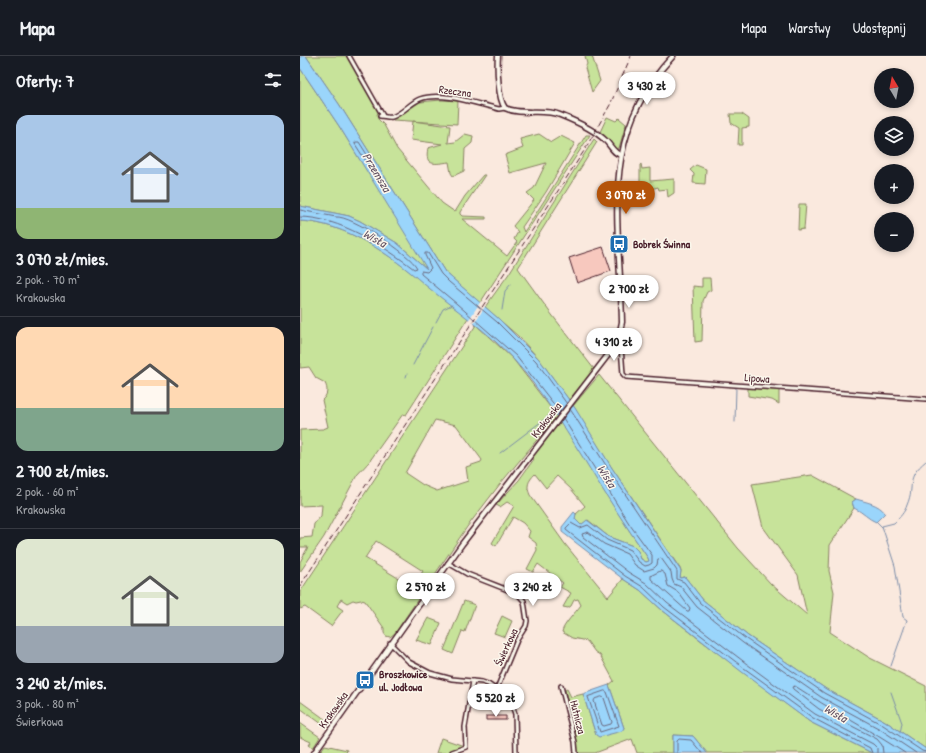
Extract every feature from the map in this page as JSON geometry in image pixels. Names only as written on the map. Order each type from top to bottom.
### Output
[{"type":"street","name":"Rzeczna","points":[[350,56],[381,116],[395,116],[414,102],[431,97],[459,100],[499,109],[505,108]]},
{"type":"street","points":[[498,56],[499,88],[505,108],[516,111],[558,114],[597,134],[606,141],[617,154],[621,155]]},
{"type":"street","name":"Krakowska","points":[[314,753],[390,643],[448,563],[617,341],[622,322],[617,196],[621,155],[631,121],[639,103],[654,80],[673,56]]},
{"type":"street","name":"Lipowa","points":[[617,341],[621,347],[623,374],[626,377],[926,399]]},
{"type":"street","name":"Świerkowa","points":[[448,563],[467,574],[518,594],[524,601],[527,616],[526,626],[517,640],[498,686],[495,689]]},
{"type":"street","points":[[390,643],[409,662],[430,673],[452,679],[488,684],[495,689],[513,708],[515,714],[516,753]]},
{"type":"street","points":[[452,752],[466,747],[465,727],[473,681]]},
{"type":"street","name":"Hutnicza","points":[[561,686],[575,742],[576,753]]},
{"type":"green space","points":[[306,56],[348,56],[380,112],[377,114],[378,119],[384,125],[397,149],[442,203],[455,212],[465,196],[483,175],[485,175],[460,214],[462,216],[486,217],[486,219],[462,219],[507,256],[517,242],[514,239],[518,232],[513,226],[534,200],[527,193],[534,188],[546,163],[510,173],[505,155],[523,148],[520,139],[539,134],[551,142],[561,136],[575,143],[546,192],[522,227],[524,232],[586,135],[590,135],[480,303],[445,272],[339,104]]},
{"type":"green space","points":[[585,56],[592,56],[600,81],[592,92],[585,68],[587,64]]},
{"type":"green space","points":[[300,68],[339,126],[427,269],[397,243],[360,221],[349,216],[300,206]]},
{"type":"green space","points":[[441,100],[458,101],[457,124],[393,120],[420,102]]},
{"type":"green space","points":[[730,114],[742,114],[749,119],[749,127],[742,128],[742,145],[738,145],[739,128],[731,123]]},
{"type":"green space","points":[[607,117],[616,121],[619,118],[626,124],[619,148],[617,149],[614,149],[600,132]]},
{"type":"green space","points":[[413,121],[450,126],[448,143],[455,142],[465,134],[473,136],[472,143],[465,149],[464,171],[453,176],[449,162],[432,163],[429,161],[427,154],[428,148],[442,144],[411,140]]},
{"type":"green space","points":[[594,139],[597,142],[518,268],[594,369],[569,400],[539,359],[519,337],[485,307],[508,275]]},
{"type":"green space","points":[[641,164],[642,169],[650,168],[650,181],[674,179],[674,193],[668,197],[667,189],[659,190],[658,187],[620,198],[621,192],[640,185]]},
{"type":"green space","points":[[696,165],[706,169],[705,184],[693,183],[694,174],[690,170]]},
{"type":"green space","points":[[799,204],[806,204],[804,229],[798,230]]},
{"type":"green space","points":[[300,221],[317,223],[334,228],[367,242],[398,262],[468,318],[406,415],[403,414],[369,462],[357,475],[324,537],[300,572],[300,562],[308,547],[300,547],[300,538],[312,537],[314,524],[321,516],[322,505],[300,506],[300,430],[323,429],[328,427],[322,400],[327,392],[327,387],[325,383],[316,378],[309,367],[300,368]]},
{"type":"green space","points":[[702,278],[710,278],[711,290],[707,292],[703,301],[702,341],[695,342],[693,286],[702,287]]},
{"type":"green space","points":[[476,325],[513,359],[557,416],[500,484],[467,527],[395,633],[390,637],[386,636],[384,633],[384,628],[365,601],[353,600],[347,603],[341,599],[337,606],[343,610],[331,626],[305,607],[300,609],[300,592]],"holes":[[[435,420],[456,425],[482,460],[481,462],[466,467],[468,481],[437,491],[423,485],[405,473]],[[376,541],[423,571],[413,587],[365,558]]]},
{"type":"green space","points":[[599,375],[738,548],[771,584],[807,615],[798,575],[763,527],[752,484],[812,475],[856,499],[852,502],[854,508],[830,545],[829,571],[834,592],[830,632],[870,658],[926,686],[926,749],[885,721],[826,689],[748,636],[703,600],[685,577],[680,578],[681,570],[612,468],[573,406]]},
{"type":"green space","points":[[748,388],[779,390],[779,404],[772,400],[748,396]]},
{"type":"green space","points":[[561,421],[649,561],[646,562],[641,559],[638,551],[633,546],[609,537],[588,520],[581,525],[574,519],[576,514],[585,506],[571,489],[557,476],[546,488],[535,474],[528,484],[528,489],[530,495],[565,544],[608,597],[623,579],[640,590],[662,610],[699,639],[810,722],[872,753],[707,753],[693,736],[673,735],[673,753],[637,753],[632,739],[595,753],[578,753],[565,690],[567,689],[571,697],[583,694],[596,735],[624,728],[609,685],[614,681],[600,655],[595,652],[587,641],[572,638],[562,632],[567,622],[581,605],[578,599],[574,600],[568,608],[563,607],[571,593],[560,587],[563,583],[538,564],[533,572],[527,569],[537,550],[536,543],[528,537],[530,531],[523,523],[513,517],[496,546],[492,543],[514,506],[507,502],[500,507],[496,505],[519,480],[534,459],[532,457]]},
{"type":"green space","points":[[464,601],[475,605],[465,632],[462,631],[453,654],[444,650]]},
{"type":"green space","points":[[502,616],[512,621],[505,637],[494,633]]},
{"type":"green space","points":[[428,618],[441,623],[432,645],[416,640]]},
{"type":"green space","points":[[300,701],[329,722],[326,727],[300,708]]},
{"type":"green space","points":[[300,723],[320,737],[313,748],[309,745],[311,742],[300,737]]},
{"type":"green space","points":[[441,738],[464,746],[449,753],[436,753]]},
{"type":"green space","points":[[325,745],[347,750],[346,753],[319,753]]},
{"type":"water","points":[[300,56],[306,56],[339,104],[445,272],[499,319],[539,359],[575,408],[612,468],[681,571],[680,578],[685,577],[703,600],[748,636],[826,689],[885,721],[926,749],[926,753],[872,753],[810,722],[742,672],[662,610],[640,590],[623,579],[562,532],[562,527],[574,512],[576,514],[575,519],[581,525],[587,520],[609,537],[633,546],[638,551],[641,559],[646,562],[649,561],[550,407],[524,371],[504,349],[397,262],[367,242],[334,228],[317,223],[300,221],[300,206],[349,216],[397,243],[427,269],[339,126],[300,68]]},
{"type":"water","points":[[856,499],[876,505],[885,513],[876,522],[873,521],[854,508],[852,502]]},
{"type":"water","points":[[609,685],[624,728],[622,731],[599,737],[596,735],[583,694]]},
{"type":"water","points":[[673,735],[693,736],[707,753],[673,753]]},
{"type":"pier","points":[[481,301],[486,305],[473,325],[468,321]]},
{"type":"building","points":[[603,247],[611,271],[577,283],[569,258]]},
{"type":"building","points":[[486,716],[506,716],[506,720],[486,720]]},
{"type":"waterway","points":[[502,310],[505,291],[511,284]]},
{"type":"waterway","points":[[436,322],[443,309],[452,305]]},
{"type":"waterway","points":[[413,365],[433,327]]},
{"type":"waterway","points":[[735,422],[736,388]]},
{"type":"waterway","points":[[500,453],[553,411]]},
{"type":"waterway","points":[[891,666],[907,620],[903,617],[895,566],[882,526],[894,523],[900,517],[906,508],[911,492],[913,477],[919,467],[926,461]]},
{"type":"waterway","points":[[877,522],[882,527]]},
{"type":"waterway","points":[[891,692],[902,723],[900,733]]},
{"type":"railway","points":[[300,586],[584,151],[610,105],[631,56]]},
{"type":"place","name":"Bobrek Świnna","points":[[619,244]]},
{"type":"place","name":"Broszkowice ul. Jodłowa","points":[[365,680]]},
{"type":"water label","name":"Przemsza","points":[[377,172]]},
{"type":"water label","name":"Wisła","points":[[375,238]]},
{"type":"water label","name":"Wisła","points":[[607,476]]},
{"type":"water label","name":"Wisła","points":[[836,713]]}]
